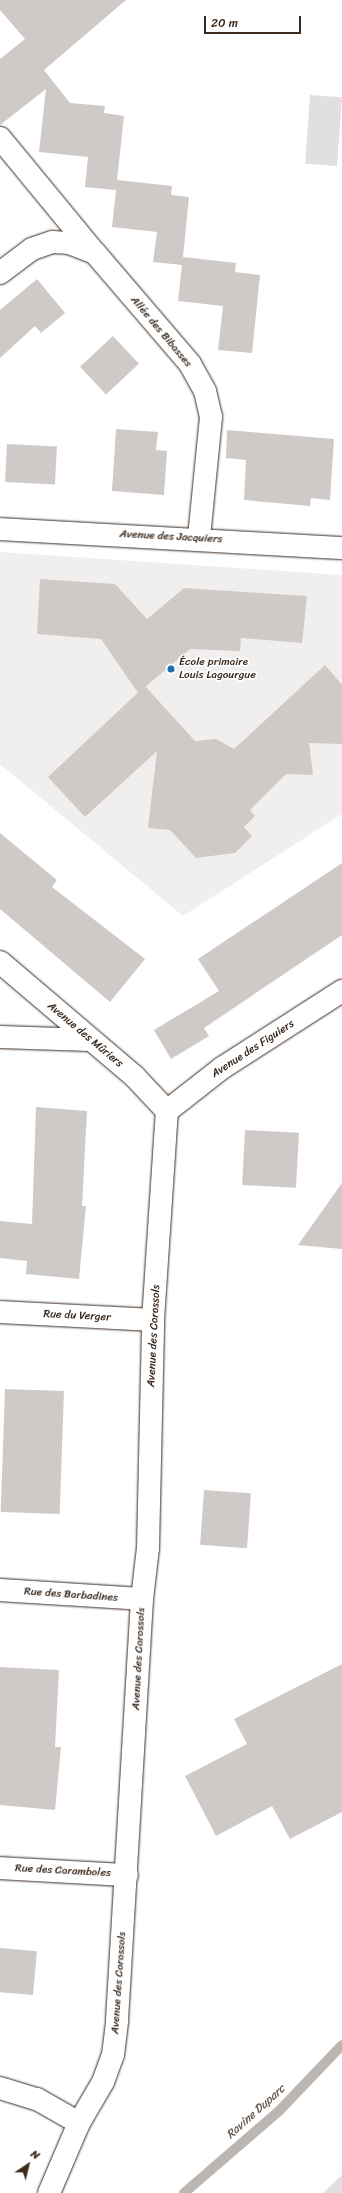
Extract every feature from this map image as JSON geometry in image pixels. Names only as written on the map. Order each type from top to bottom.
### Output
[{"type":"street","name":"Allée des Bibasses","points":[[0,138],[95,254],[190,364],[205,391],[211,417],[210,442],[198,538]]},
{"type":"street","name":"Allée des Bibasses","points":[[0,273],[32,249],[52,242],[69,243],[95,254]]},
{"type":"street","name":"Avenue des Jacquiers","points":[[0,529],[198,538],[342,548]]},
{"type":"street","name":"Avenue des Mûriers","points":[[0,962],[135,1077],[167,1111]]},
{"type":"street","name":"Avenue des Figuiers","points":[[167,1111],[222,1068],[342,991]]},
{"type":"street","points":[[0,1036],[90,1040]]},
{"type":"street","name":"Avenue des Corossols","points":[[49,2193],[79,2123],[103,2082],[113,2055],[127,1875],[142,1599],[148,1548],[153,1320],[167,1111]]},
{"type":"street","name":"Rue du Verger","points":[[0,1312],[153,1320]]},
{"type":"street","name":"Rue des Barbadines","points":[[0,1590],[142,1599]]},
{"type":"street","name":"Rue des Caramboles","points":[[0,1868],[127,1875]]},
{"type":"street","points":[[0,2088],[37,2099],[79,2123]]},
{"type":"shaded area","points":[[310,95],[342,97],[337,166],[305,164]]},
{"type":"shaded area","name":"École primaire Louis Lagourgue","points":[[0,552],[342,575],[342,814],[183,916],[0,764]]},
{"type":"shaded area","points":[[342,2175],[342,2193],[323,2193]]},
{"type":"building","points":[[0,0],[126,0],[44,70],[70,103],[105,106],[104,113],[124,116],[117,180],[172,186],[171,195],[189,197],[183,257],[236,263],[235,272],[260,275],[252,353],[218,350],[223,306],[178,301],[182,265],[153,262],[157,232],[112,227],[116,190],[85,187],[88,157],[39,152],[46,89],[0,125],[0,59],[25,39],[0,10]]},
{"type":"building","points":[[37,279],[65,313],[41,333],[35,326],[0,358],[0,310]]},
{"type":"building","points":[[113,336],[139,364],[106,394],[80,367]]},
{"type":"building","points":[[116,429],[158,432],[156,450],[167,451],[164,495],[112,491]]},
{"type":"building","points":[[227,430],[334,439],[330,500],[311,498],[310,506],[244,500],[246,460],[226,458]]},
{"type":"building","points":[[7,444],[57,447],[55,485],[5,482]]},
{"type":"building","points":[[40,579],[115,584],[147,619],[184,588],[307,596],[302,643],[241,638],[240,651],[190,649],[138,693],[101,639],[37,634]]},
{"type":"building","points":[[325,665],[342,685],[342,744],[309,743],[313,775],[286,774],[250,810],[255,816],[244,827],[252,836],[235,853],[196,858],[170,830],[148,828],[157,751],[85,817],[48,777],[145,686],[195,741],[216,739],[234,749]]},
{"type":"building","points":[[0,833],[57,880],[52,887],[145,959],[110,1002],[0,909]]},
{"type":"building","points":[[342,863],[342,935],[204,1028],[209,1036],[171,1059],[154,1030],[219,991],[198,959]]},
{"type":"building","points":[[36,1107],[87,1111],[82,1206],[86,1206],[79,1279],[26,1274],[27,1261],[0,1258],[0,1221],[32,1224]]},
{"type":"building","points":[[245,1130],[299,1133],[296,1188],[242,1185]]},
{"type":"building","points":[[342,1183],[342,1249],[298,1245]]},
{"type":"building","points":[[5,1389],[64,1391],[60,1514],[1,1512]]},
{"type":"building","points":[[204,1490],[251,1493],[247,1548],[200,1545]]},
{"type":"building","points":[[342,1664],[342,1812],[290,1839],[272,1806],[216,1836],[185,1776],[247,1744],[234,1719]]},
{"type":"building","points":[[0,1667],[59,1670],[55,1747],[61,1747],[55,1810],[0,1805]]},
{"type":"building","points":[[0,1948],[37,1951],[33,1995],[0,1992]]},
{"type":"waterway","name":"Ravine Duparc","points":[[184,2193],[279,2111],[342,2045]]},
{"type":"place","name":"École primaire Louis Lagourgue","points":[[171,669]]}]
